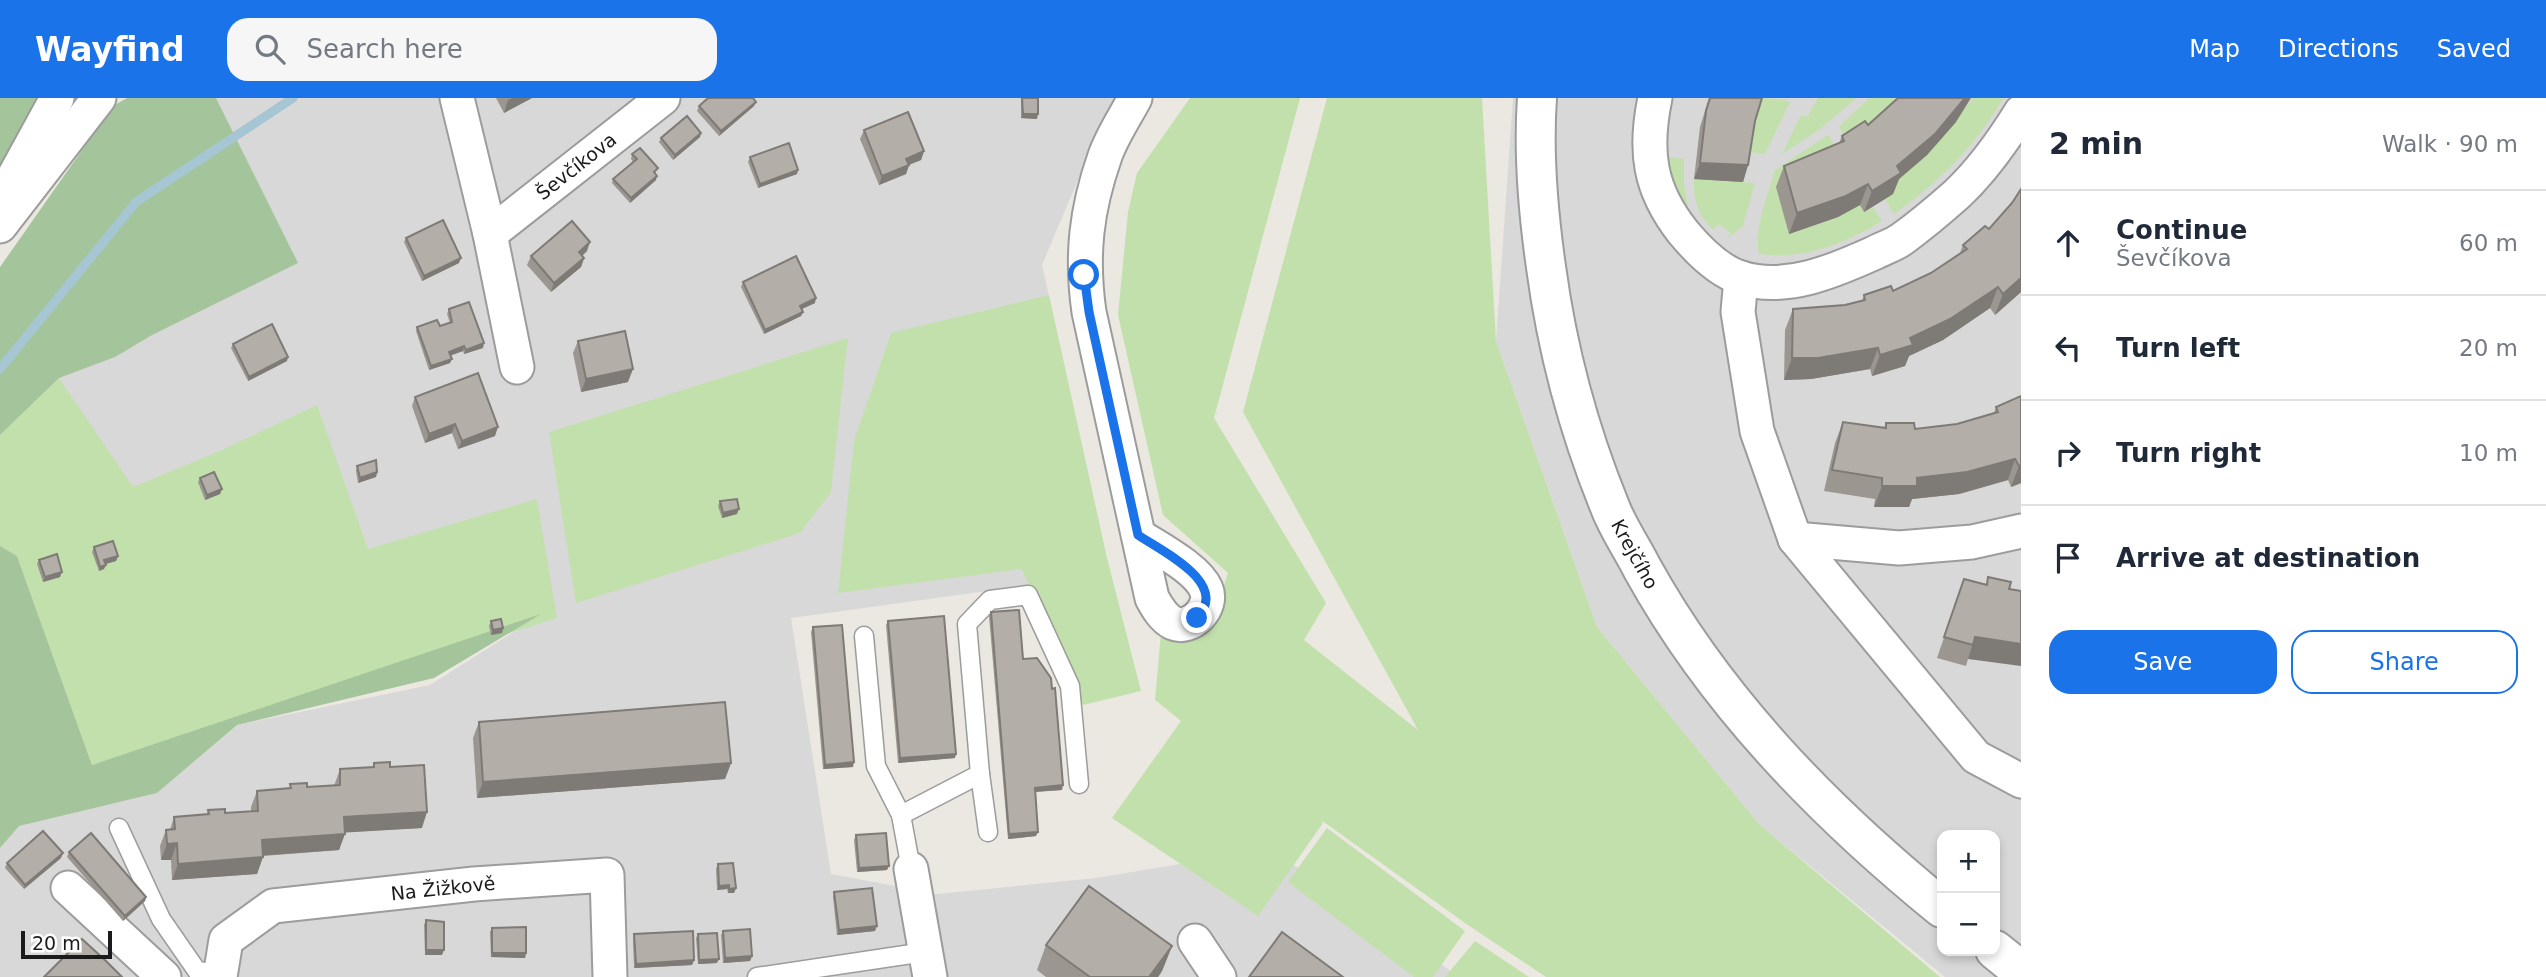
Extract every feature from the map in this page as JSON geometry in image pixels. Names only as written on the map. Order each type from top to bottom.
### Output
[{"type":"street","points":[[0,202],[57,98]]},
{"type":"street","points":[[0,226],[99,98]]},
{"type":"street","points":[[457,98],[490,234],[517,368]]},
{"type":"street","name":"Ševčíkova","points":[[490,234],[663,98]]},
{"type":"street","points":[[1135,98],[1106,154],[1088,215],[1084,275],[1089,312],[1138,535],[1152,598],[1166,618],[1181,625],[1190,623],[1197,618],[1208,601],[1207,590],[1198,576],[1138,535]]},
{"type":"street","name":"Krejčího","points":[[1537,98],[1537,202],[1552,310],[1575,406],[1610,509],[1663,605],[1731,699],[1800,780],[1885,861],[1937,904]]},
{"type":"street","points":[[1655,98],[1648,150],[1653,180],[1669,213],[1695,247],[1723,269],[1741,278],[1779,283],[1833,272],[1900,240],[1957,194],[2004,140],[2021,112]]},
{"type":"street","points":[[1741,278],[1738,312],[1757,431],[1795,539],[1976,757],[2021,780]]},
{"type":"street","points":[[1795,539],[1899,548],[1972,542],[2021,531]]},
{"type":"street","points":[[911,869],[928,965]]},
{"type":"street","name":"Na Žižkově","points":[[220,976],[226,940],[273,906],[474,884],[607,875],[610,977]]},
{"type":"street","points":[[68,888],[164,977]]},
{"type":"street","points":[[1195,941],[1219,977]]},
{"type":"street","points":[[2000,954],[2021,971]]},
{"type":"lane","points":[[988,832],[980,774],[967,624],[990,600],[1028,596],[1070,686],[1079,784]]},
{"type":"lane","points":[[864,636],[876,766],[901,815],[911,869]]},
{"type":"lane","points":[[901,815],[980,774]]},
{"type":"lane","points":[[119,828],[161,919],[197,971],[220,976]]},
{"type":"lane","points":[[757,977],[928,965]]},
{"type":"shaded area","points":[[216,98],[1116,98],[1105,116],[1042,265],[1110,574],[791,618],[831,874],[938,894],[1096,878],[1270,849],[1460,977],[0,977],[0,848],[18,826],[157,793],[237,725],[430,685],[539,616],[17,556],[0,546],[0,435],[59,378],[297,263]]},
{"type":"shaded area","points":[[1513,98],[2021,98],[2021,977],[1945,977],[1759,824],[1597,627],[1496,341]]},
{"type":"green space","points":[[0,98],[79,98],[0,190]]},
{"type":"green space","points":[[127,98],[216,98],[298,263],[152,335],[115,357],[59,378],[0,435],[0,267],[113,106]]},
{"type":"green space","points":[[1190,98],[1300,98],[1214,418],[1326,603],[1304,640],[1418,730],[1243,412],[1327,98],[1482,98],[1496,341],[1597,627],[1759,824],[1940,977],[1546,977],[1321,820],[1323,823],[1258,916],[1112,818],[1181,721],[1155,700],[1161,633],[1187,638],[1209,631],[1228,573],[1163,515],[1118,315],[1128,212],[1137,173]]},
{"type":"green space","points":[[1761,98],[1790,102],[1765,154],[1747,152]]},
{"type":"green space","points":[[1818,98],[1856,98],[1820,129],[1782,154],[1801,115],[1807,117]]},
{"type":"green space","points":[[1869,98],[1912,98],[1851,146],[1839,127]]},
{"type":"green space","points":[[1973,98],[2003,98],[1981,132],[1955,162],[1894,214],[1885,199],[1889,187],[1927,155]]},
{"type":"green space","points":[[1828,135],[1840,154],[1789,234],[1838,217],[1860,205],[1864,212],[1873,207],[1882,221],[1853,237],[1824,248],[1793,255],[1759,254],[1760,223],[1775,170]]},
{"type":"green space","points":[[1665,159],[1684,159],[1684,185],[1689,212],[1680,206]]},
{"type":"green space","points":[[1694,179],[1755,183],[1743,226],[1727,239],[1731,233],[1718,224],[1714,230],[1700,213],[1694,194]]},
{"type":"green space","points":[[1049,295],[1107,558],[1141,691],[1083,705],[1022,569],[838,593],[854,441],[891,333]]},
{"type":"green space","points":[[848,338],[831,492],[800,533],[576,603],[549,432]]},
{"type":"green space","points":[[59,378],[133,487],[222,450],[317,405],[368,549],[537,499],[557,618],[92,765],[17,556],[0,546],[0,435]]},
{"type":"green space","points":[[0,546],[17,556],[92,765],[541,614],[434,678],[237,725],[157,793],[19,826],[0,848]]},
{"type":"green space","points":[[1327,828],[1465,931],[1433,977],[1414,977],[1288,882]]},
{"type":"green space","points":[[1475,941],[1529,977],[1445,977]]},
{"type":"building","points":[[708,98],[753,98],[756,102],[721,131],[699,106]]},
{"type":"building","points":[[1022,98],[1038,98],[1038,114],[1023,114]]},
{"type":"building","points":[[1710,98],[1762,98],[1755,121],[1748,165],[1700,163]]},
{"type":"building","points":[[1898,98],[1965,98],[1935,134],[1897,166],[1901,173],[1872,191],[1868,184],[1846,196],[1797,213],[1784,166],[1844,141],[1842,136],[1865,121],[1868,125]]},
{"type":"building","points":[[908,112],[924,151],[906,159],[909,165],[882,176],[864,130]]},
{"type":"building","points":[[687,116],[701,133],[675,155],[661,138]]},
{"type":"building","points":[[789,143],[798,170],[760,184],[750,157]]},
{"type":"building","points":[[640,148],[658,168],[654,172],[657,176],[631,198],[613,179],[637,159],[632,154]]},
{"type":"building","points":[[2021,189],[2021,278],[2003,294],[1998,287],[1950,319],[1910,338],[1913,345],[1880,355],[1878,348],[1818,358],[1792,358],[1793,309],[1845,305],[1865,300],[1864,295],[1891,286],[1893,291],[1931,273],[1967,249],[1963,245],[1985,226],[1989,229]]},
{"type":"building","points":[[443,220],[461,258],[424,276],[406,238]]},
{"type":"building","points":[[572,221],[590,242],[579,252],[584,258],[554,283],[531,256]]},
{"type":"building","points":[[796,256],[816,298],[800,306],[803,312],[765,330],[743,282]]},
{"type":"building","points":[[469,302],[484,343],[466,350],[464,346],[449,352],[452,359],[431,366],[417,327],[437,320],[440,326],[452,322],[449,309]]},
{"type":"building","points":[[272,324],[288,357],[249,377],[233,344]]},
{"type":"building","points":[[625,331],[633,369],[586,379],[578,341]]},
{"type":"building","points":[[478,373],[498,427],[462,441],[455,424],[429,434],[415,397]]},
{"type":"building","points":[[2021,396],[2019,466],[2015,459],[1967,472],[1917,478],[1917,486],[1882,486],[1882,478],[1832,470],[1843,422],[1886,428],[1886,423],[1914,423],[1915,429],[1957,424],[1998,412],[1996,407]]},
{"type":"building","points":[[376,460],[377,472],[360,478],[357,466]]},
{"type":"building","points":[[214,472],[222,489],[207,495],[200,478]]},
{"type":"building","points":[[737,499],[739,509],[723,513],[720,501]]},
{"type":"building","points":[[113,541],[118,556],[104,560],[106,565],[100,567],[94,547]]},
{"type":"building","points":[[57,554],[62,572],[45,577],[39,560]]},
{"type":"building","points":[[1988,577],[2011,582],[2009,589],[2021,591],[2021,644],[1975,637],[1973,645],[1944,637],[1964,579],[1987,585]]},
{"type":"building","points":[[1019,610],[1023,659],[1037,658],[1051,678],[1052,689],[1055,688],[1063,785],[1035,788],[1038,832],[1009,834],[991,612]]},
{"type":"building","points":[[944,616],[956,754],[900,758],[888,621]]},
{"type":"building","points":[[501,619],[503,628],[493,630],[491,621]]},
{"type":"building","points":[[842,625],[854,762],[825,765],[813,627]]},
{"type":"building","points":[[725,702],[731,763],[483,782],[479,722]]},
{"type":"building","points":[[390,762],[390,767],[424,765],[427,812],[344,817],[345,834],[262,840],[263,857],[178,864],[177,843],[167,844],[166,830],[175,829],[174,817],[209,814],[208,810],[225,809],[225,813],[258,811],[257,791],[291,788],[290,784],[307,783],[307,787],[340,785],[340,769],[374,767],[374,763]]},
{"type":"building","points":[[43,831],[63,853],[25,885],[7,863]]},
{"type":"building","points":[[91,833],[146,897],[125,916],[69,852]]},
{"type":"building","points":[[886,833],[889,866],[859,868],[856,835]]},
{"type":"building","points":[[733,863],[736,888],[729,889],[729,885],[719,886],[718,864]]},
{"type":"building","points":[[1089,886],[1172,946],[1149,977],[1090,977],[1046,945]]},
{"type":"building","points":[[872,888],[877,926],[839,930],[834,892]]},
{"type":"building","points":[[426,920],[444,922],[444,950],[426,950]]},
{"type":"building","points":[[526,927],[526,953],[492,953],[492,928]]},
{"type":"building","points":[[750,929],[752,956],[725,958],[723,931]]},
{"type":"building","points":[[693,931],[694,960],[636,964],[634,934]]},
{"type":"building","points":[[1282,932],[1343,977],[1249,977]]},
{"type":"building","points":[[717,933],[719,959],[699,960],[698,934]]},
{"type":"building","points":[[82,939],[107,962],[122,977],[44,977]]},
{"type":"waterway","points":[[0,369],[136,202],[293,98]]},
{"type":"route","points":[[1084,275],[1089,312],[1138,535],[1198,576],[1207,590],[1208,601],[1197,618]]}]
